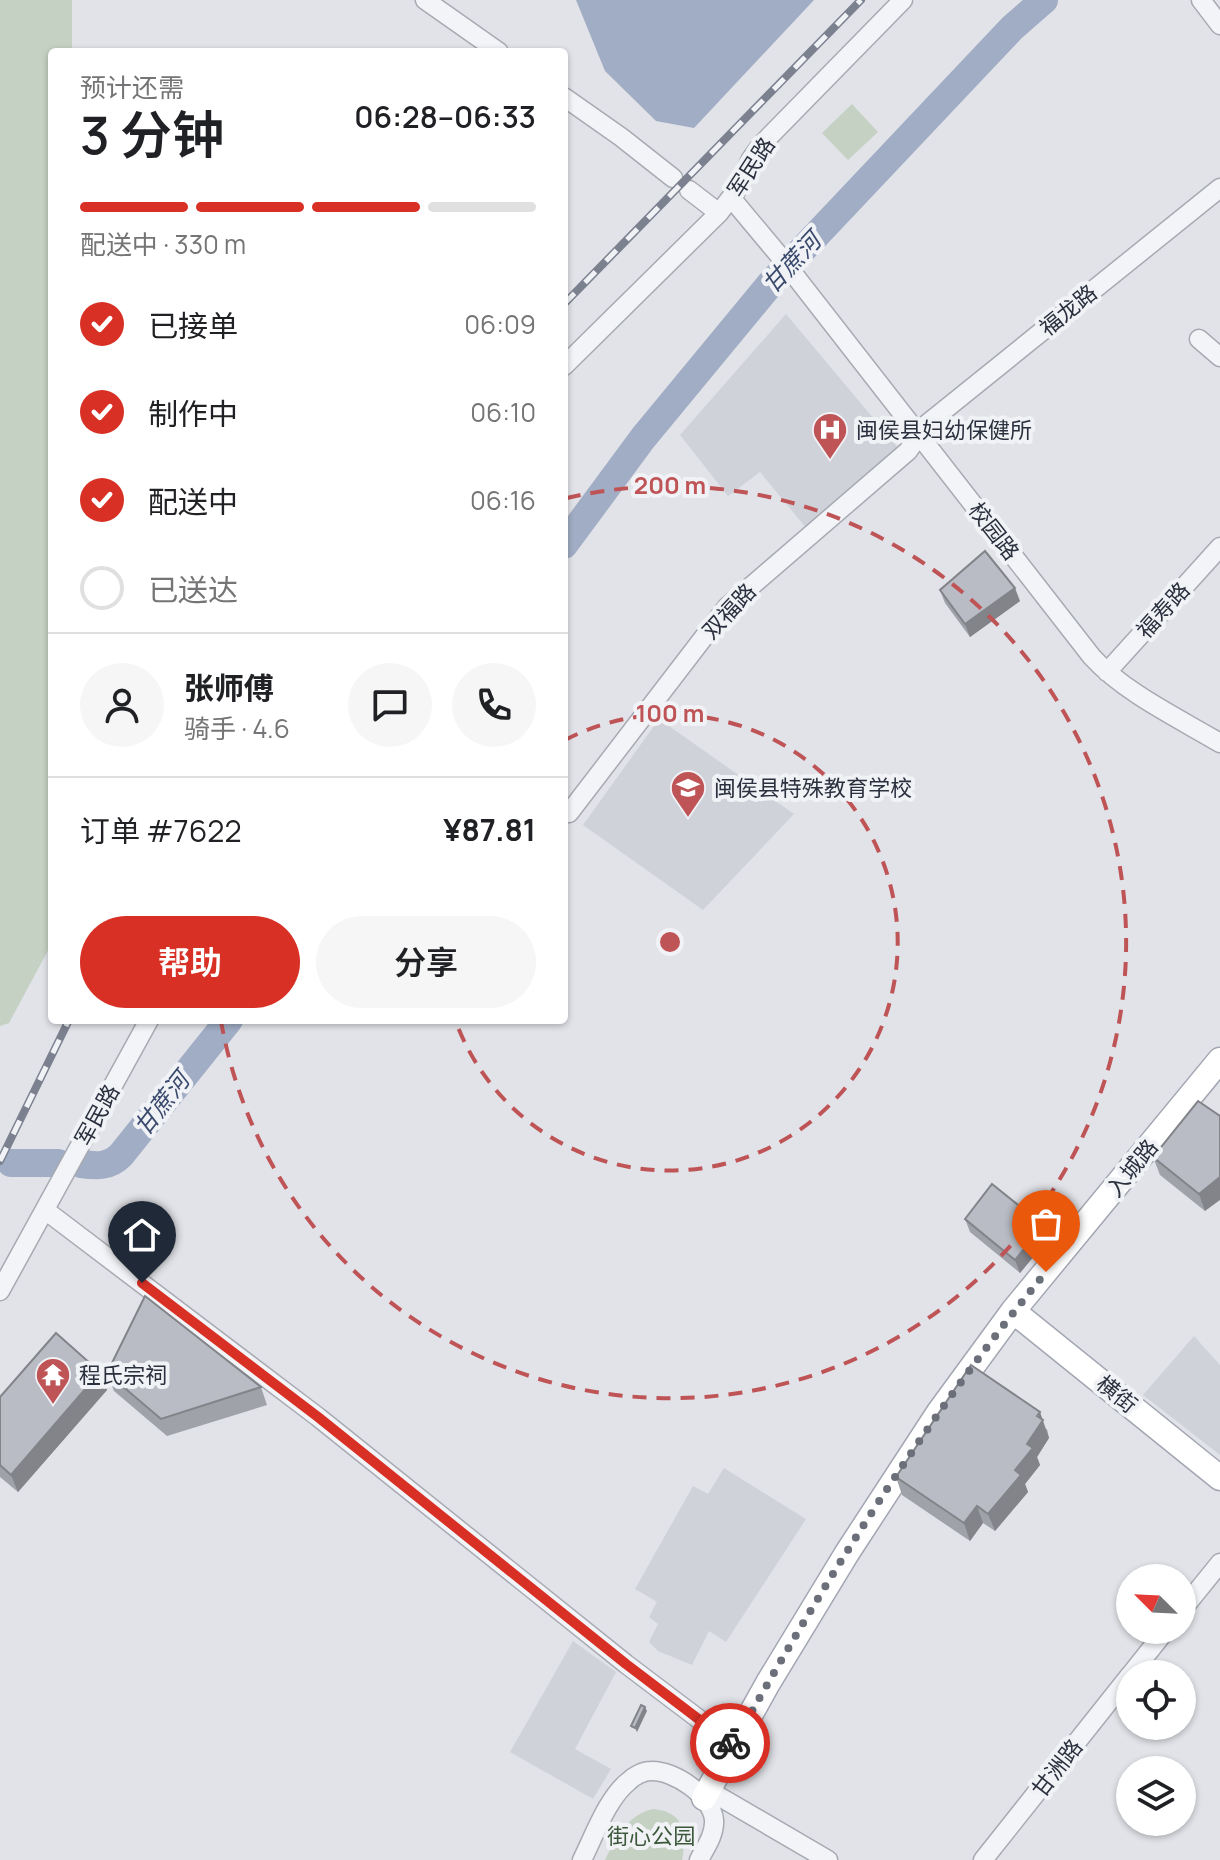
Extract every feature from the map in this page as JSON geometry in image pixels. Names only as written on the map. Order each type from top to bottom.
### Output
[{"type":"main road","name":"入城路","points":[[710,1798],[737,1748],[894,1496],[967,1386],[1017,1314],[1220,1060]]},
{"type":"main road","name":"入城路","points":[[1017,1314],[1220,1076]]},
{"type":"main road","name":"横街","points":[[1017,1314],[1220,1478]]},
{"type":"street","points":[[425,0],[493,48]]},
{"type":"street","name":"军民路","points":[[568,362],[732,199],[761,145],[903,0]]},
{"type":"street","points":[[1201,0],[1220,25]]},
{"type":"street","points":[[568,100],[673,178]]},
{"type":"street","points":[[689,190],[719,213]]},
{"type":"street","name":"福龙路","points":[[918,436],[927,424],[1217,196]]},
{"type":"street","name":"校园路","points":[[732,199],[1092,657],[1107,672],[1139,694],[1220,743]]},
{"type":"street","points":[[1199,339],[1220,357]]},
{"type":"street","name":"双福路","points":[[569,813],[727,607],[908,451],[918,436]]},
{"type":"street","name":"福寿路","points":[[1107,672],[1220,547]]},
{"type":"street","name":"军民路","points":[[0,1291],[147,1024]]},
{"type":"street","points":[[45,1210],[318,1417],[626,1664],[737,1748]]},
{"type":"street","points":[[1196,1593],[1220,1563]]},
{"type":"street","name":"甘洲路","points":[[1143,1660],[1155,1644]]},
{"type":"street","name":"甘洲路","points":[[983,1860],[1116,1694]]},
{"type":"street","points":[[582,1860],[617,1794],[629,1780],[652,1771],[692,1787],[828,1860]]},
{"type":"street","points":[[699,1860],[712,1834],[714,1818],[710,1798]]},
{"type":"shaded area","points":[[786,314],[900,450],[807,529],[760,472],[728,496],[680,435]]},
{"type":"shaded area","name":"闽侯县特殊教育学校","points":[[659,719],[794,814],[703,910],[583,825]]},
{"type":"shaded area","points":[[1194,1336],[1220,1365],[1220,1455],[1143,1395]]},
{"type":"shaded area","points":[[724,1468],[806,1519],[726,1642],[709,1631],[692,1665],[658,1651],[649,1642],[658,1624],[649,1617],[657,1602],[635,1589],[693,1486],[708,1494]]},
{"type":"shaded area","points":[[573,1641],[616,1672],[575,1749],[611,1769],[593,1799],[510,1752]]},
{"type":"green space","points":[[0,0],[72,0],[72,48],[48,48],[48,950],[9,1023],[0,1026]]},
{"type":"green space","points":[[852,104],[878,132],[848,160],[822,133]]},
{"type":"green space","name":"街心公园","points":[[653,1809],[672,1814],[678,1819],[684,1841],[682,1860],[605,1860],[629,1822]]},
{"type":"water","points":[[576,0],[814,0],[694,128],[656,121],[605,71]]},
{"type":"building","points":[[985,551],[1015,588],[965,624],[940,590]]},
{"type":"building","points":[[1198,1101],[1220,1116],[1220,1177],[1199,1194],[1153,1157]]},
{"type":"building","points":[[992,1184],[1043,1225],[1015,1260],[965,1219]]},
{"type":"building","points":[[145,1296],[261,1387],[161,1419],[107,1373]]},
{"type":"building","name":"程氏宗祠","points":[[56,1333],[100,1372],[11,1475],[0,1465],[0,1397]]},
{"type":"building","points":[[971,1365],[1040,1412],[1037,1416],[1043,1420],[1027,1444],[1033,1448],[1015,1470],[1021,1475],[988,1514],[977,1506],[964,1523],[896,1477]]},
{"type":"building","points":[[641,1705],[645,1707],[635,1728],[631,1726]]},
{"type":"waterway","name":"甘蔗河","points":[[568,540],[643,438],[771,283],[1012,28],[1044,0]]},
{"type":"waterway","name":"甘蔗河","points":[[81,1164],[102,1165],[121,1155],[226,1024]]},
{"type":"waterway","name":"甘蔗河","points":[[11,1163],[58,1163]]},
{"type":"railway","points":[[568,300],[861,0]]},
{"type":"railway","points":[[0,1161],[67,1024]]},
{"type":"way so far","points":[[730,1743],[733,1745],[847,1553],[939,1412],[1046,1272]]},
{"type":"place","name":"闽侯县妇幼保健所","points":[[830,461]]},
{"type":"place","name":"闽侯县特殊教育学校","points":[[688,819]]},
{"type":"place","name":"程氏宗祠","points":[[53,1406]]},
{"type":"route","points":[[142,1283],[318,1417],[626,1664],[730,1743]]}]
